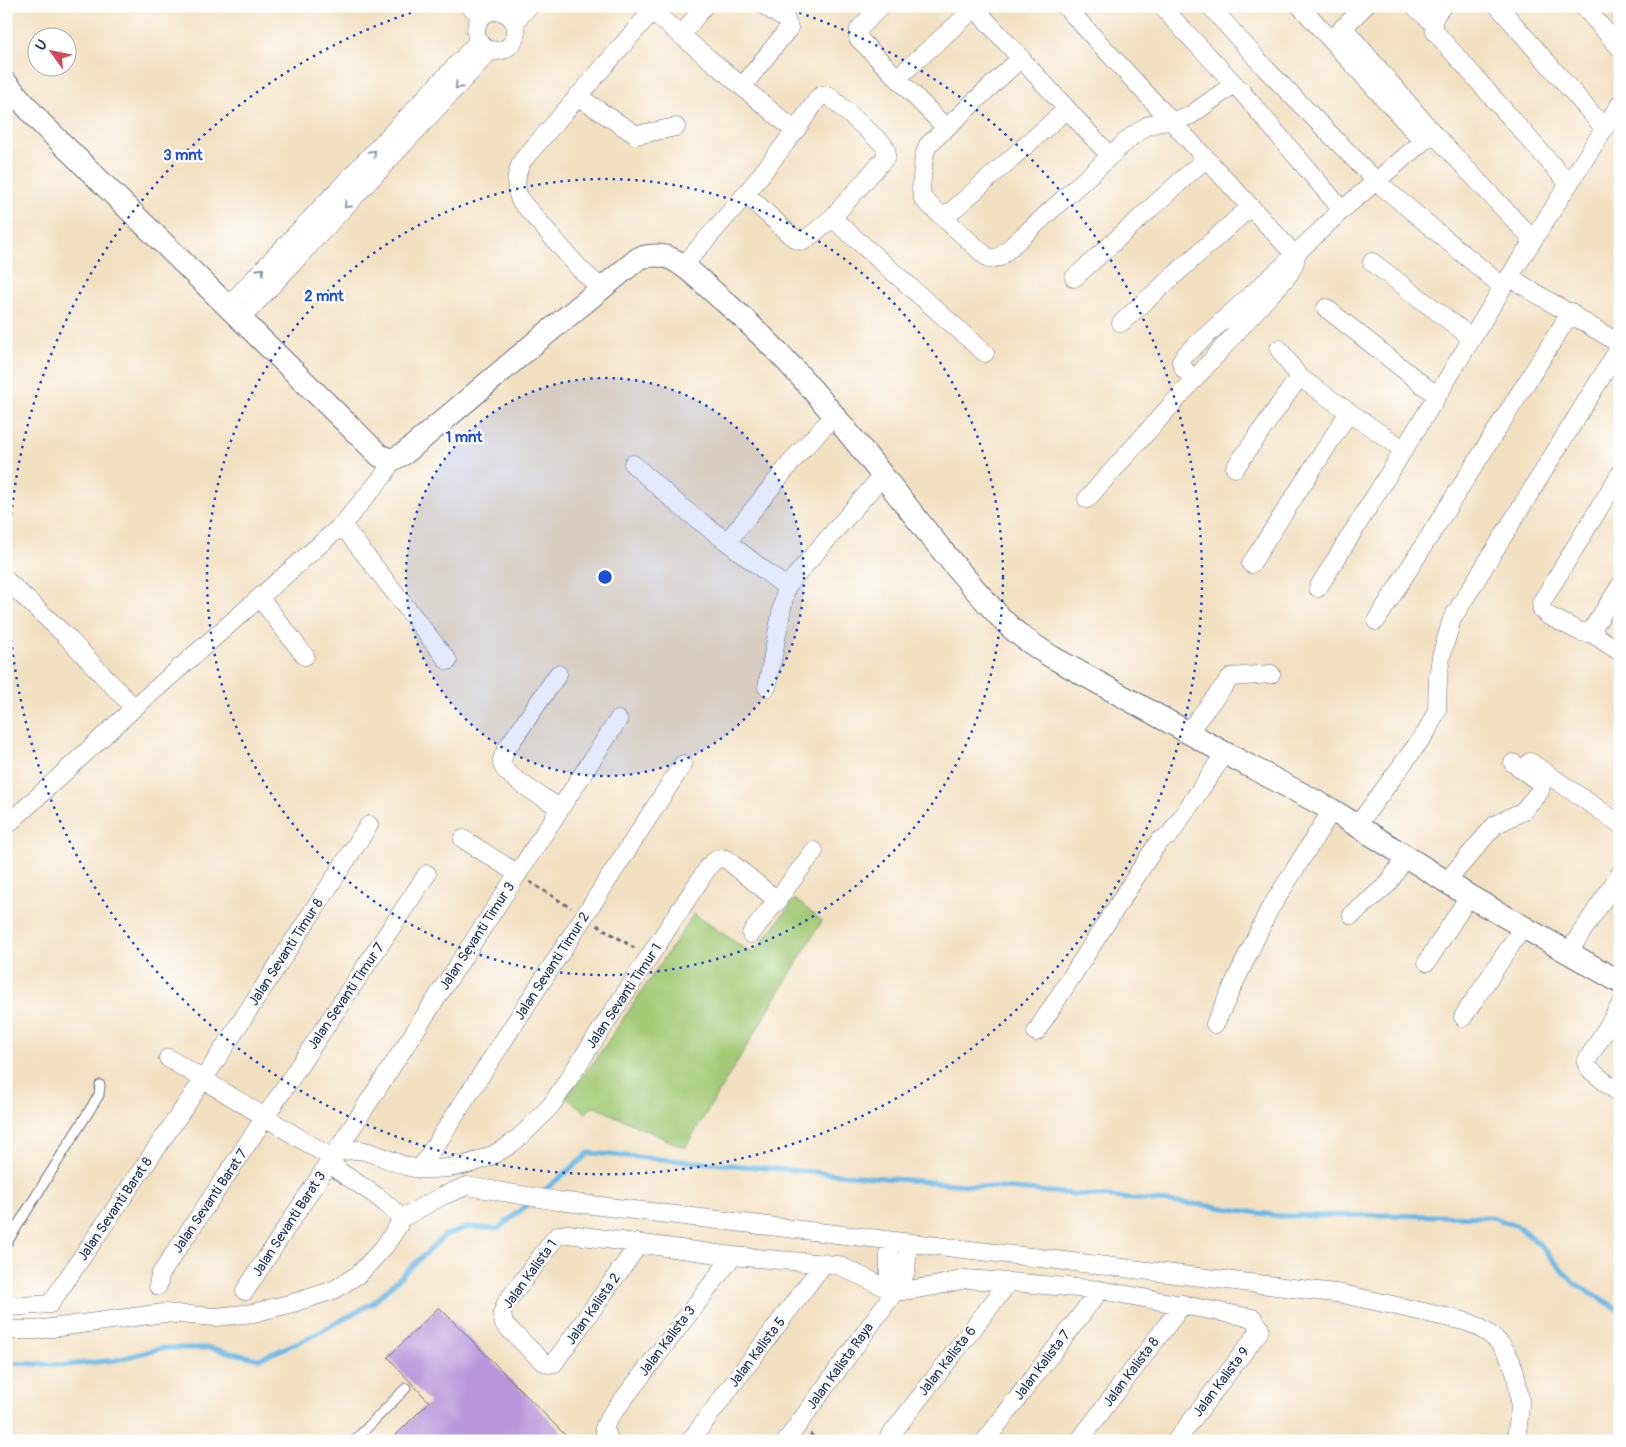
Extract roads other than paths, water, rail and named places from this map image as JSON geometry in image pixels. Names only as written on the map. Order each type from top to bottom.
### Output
[{"type":"street","points":[[485,46],[476,29],[478,23],[476,12],[494,11],[507,14],[529,6]]},
{"type":"street","points":[[681,36],[704,6]]},
{"type":"street","points":[[742,87],[789,28],[786,20],[766,6]]},
{"type":"street","points":[[881,6],[859,29],[858,36],[945,127]]},
{"type":"street","points":[[1065,6],[1295,255],[1296,260],[1291,270],[1087,499]]},
{"type":"street","points":[[1161,6],[1234,84],[1342,210]]},
{"type":"street","points":[[1210,6],[1266,70],[1376,182],[1506,282],[1571,312],[1620,345],[1452,619],[1441,657],[1437,710],[1427,731],[1357,826]]},
{"type":"street","points":[[1300,6],[1337,34],[1428,137],[1533,240]]},
{"type":"street","points":[[1337,34],[1365,6]]},
{"type":"street","points":[[1414,6],[1439,11],[1436,33],[1568,183]]},
{"type":"street","points":[[1498,6],[1604,128]]},
{"type":"street","points":[[1583,6],[1620,48]]},
{"type":"street","points":[[897,78],[974,7],[1110,156]]},
{"type":"street","points":[[602,289],[580,269],[520,200],[516,190],[517,172],[522,161],[654,9],[681,36],[794,131]]},
{"type":"street","points":[[485,46],[505,49],[510,45],[516,32],[507,14]]},
{"type":"street","points":[[234,313],[485,46]]},
{"type":"street","points":[[1021,58],[945,127],[926,149],[920,192],[923,200],[989,259],[996,258],[1131,137],[1147,126],[1191,115],[1234,84]]},
{"type":"street","points":[[6,83],[40,122],[380,456],[392,460]]},
{"type":"street","points":[[683,266],[746,194],[819,97],[826,95],[833,98],[856,118],[886,149],[884,161],[832,218],[808,239],[800,242],[746,194]]},
{"type":"street","points":[[577,96],[636,135],[676,127]]},
{"type":"street","points":[[1318,588],[1506,282],[1620,104]]},
{"type":"street","points":[[944,218],[1067,109]]},
{"type":"street","points":[[1194,380],[1184,369],[1181,361],[1182,357],[1342,210],[1428,137]]},
{"type":"street","points":[[1074,278],[1206,159]]},
{"type":"street","points":[[1121,323],[1250,207]]},
{"type":"street","points":[[832,218],[985,353]]},
{"type":"street","points":[[6,826],[134,708],[342,525],[384,475],[392,460],[405,453],[639,258],[645,256],[664,256],[673,259],[683,266],[734,310],[804,380],[930,535],[1004,622],[1030,643],[1332,810],[1469,896],[1620,982]]},
{"type":"street","points":[[1372,262],[1472,338]]},
{"type":"street","points":[[1326,308],[1437,396]]},
{"type":"street","points":[[1376,621],[1571,312]]},
{"type":"street","points":[[1279,349],[1299,376],[1404,450]]},
{"type":"street","points":[[1235,468],[1299,376]]},
{"type":"street","points":[[1251,564],[1349,412]]},
{"type":"street","points":[[727,542],[798,454],[834,416]]},
{"type":"street","points":[[633,464],[680,506],[786,587]]},
{"type":"street","points":[[1620,474],[1541,603],[1542,610],[1547,615],[1581,632],[1590,632],[1620,652]]},
{"type":"street","points":[[767,687],[786,587],[883,475]]},
{"type":"street","points":[[342,525],[448,661]]},
{"type":"street","points":[[6,580],[66,636],[134,708]]},
{"type":"street","points":[[1590,632],[1620,586]]},
{"type":"street","points":[[260,598],[305,656]]},
{"type":"street","points":[[558,674],[507,748],[502,764],[510,775],[560,808]]},
{"type":"street","points":[[1188,732],[1231,677],[1271,674]]},
{"type":"street","name":"Jalan Sevanti Timur 3","points":[[334,1155],[618,720]]},
{"type":"street","points":[[1036,1032],[1159,841],[1170,836],[1226,753]]},
{"type":"street","points":[[1448,882],[1494,825],[1523,811],[1540,791],[1541,786],[1518,760],[1620,824]]},
{"type":"street","name":"Jalan Sevanti Timur 2","points":[[420,1169],[683,764]]},
{"type":"street","points":[[1215,1024],[1268,912],[1332,810]]},
{"type":"street","name":"Jalan Sevanti Timur 8","points":[[203,1080],[369,825]]},
{"type":"street","points":[[463,839],[518,874]]},
{"type":"street","points":[[751,934],[778,901],[814,851]]},
{"type":"street","points":[[1352,915],[1388,884],[1406,856]]},
{"type":"street","name":"Jalan Sevanti Timur 1","points":[[334,1155],[360,1150],[408,1167],[439,1169],[472,1164],[499,1152],[528,1130],[552,1104],[709,866],[715,860],[720,858],[726,859],[778,901]]},
{"type":"street","name":"Jalan Sevanti Timur 7","points":[[266,1118],[427,874]]},
{"type":"street","points":[[1568,953],[1620,874]]},
{"type":"street","points":[[1427,962],[1469,896]]},
{"type":"street","points":[[1463,1017],[1523,927]]},
{"type":"street","points":[[1620,1006],[1586,1062],[1589,1069],[1620,1094]]},
{"type":"street","points":[[168,1058],[266,1118],[334,1155],[335,1166],[338,1171],[382,1200],[400,1219]]},
{"type":"street","name":"Jalan Sevanti Barat 8","points":[[9,1307],[50,1304],[203,1080]]},
{"type":"street","name":"Jalan Sevanti Barat 7","points":[[158,1286],[160,1275],[266,1118]]},
{"type":"street","name":"Jalan Sevanti Barat 3","points":[[245,1291],[334,1155]]},
{"type":"street","points":[[6,1330],[36,1330],[164,1314],[216,1317],[253,1313],[293,1303],[334,1290],[359,1274],[384,1247],[400,1219],[442,1196],[467,1186],[558,1201],[1343,1294],[1468,1322],[1494,1337],[1511,1358],[1520,1401],[1516,1441]]},
{"type":"street","name":"Jalan Kalista 1","points":[[542,1361],[504,1324],[502,1314],[506,1303],[551,1243],[559,1235],[568,1234],[639,1244]]},
{"type":"street","points":[[889,1241],[889,1282],[895,1292]]},
{"type":"street","name":"Jalan Kalista Raya","points":[[786,1441],[902,1282],[906,1271],[908,1243]]},
{"type":"street","points":[[639,1244],[733,1256],[838,1265],[895,1292],[965,1279],[1100,1290],[1183,1304]]},
{"type":"street","name":"Jalan Kalista 2","points":[[542,1361],[549,1364],[556,1360],[639,1244]]},
{"type":"street","name":"Jalan Kalista 3","points":[[607,1435],[608,1418],[733,1256]]},
{"type":"street","name":"Jalan Kalista 5","points":[[690,1441],[824,1263]]},
{"type":"street","name":"Jalan Kalista 6","points":[[886,1441],[1009,1282]]},
{"type":"street","name":"Jalan Kalista 7","points":[[985,1441],[1100,1290]]},
{"type":"street","name":"Jalan Kalista 9","points":[[1176,1441],[1259,1332],[1260,1328],[1258,1322],[1248,1316],[1183,1304]]},
{"type":"street","name":"Jalan Kalista 8","points":[[1079,1441],[1183,1304]]},
{"type":"lane","points":[[6,1244],[100,1095],[100,1085]]},
{"type":"lane","points":[[354,1441],[406,1388]]},
{"type":"waterway","points":[[540,1194],[589,1153],[1204,1205],[1279,1216],[1386,1215],[1492,1217],[1519,1227],[1539,1244],[1574,1283],[1615,1307],[1620,1312]]},
{"type":"waterway","points":[[6,1363],[67,1365],[116,1360],[162,1348],[210,1348],[259,1359],[311,1337],[374,1302],[445,1235],[469,1227],[498,1229],[531,1201]]}]
